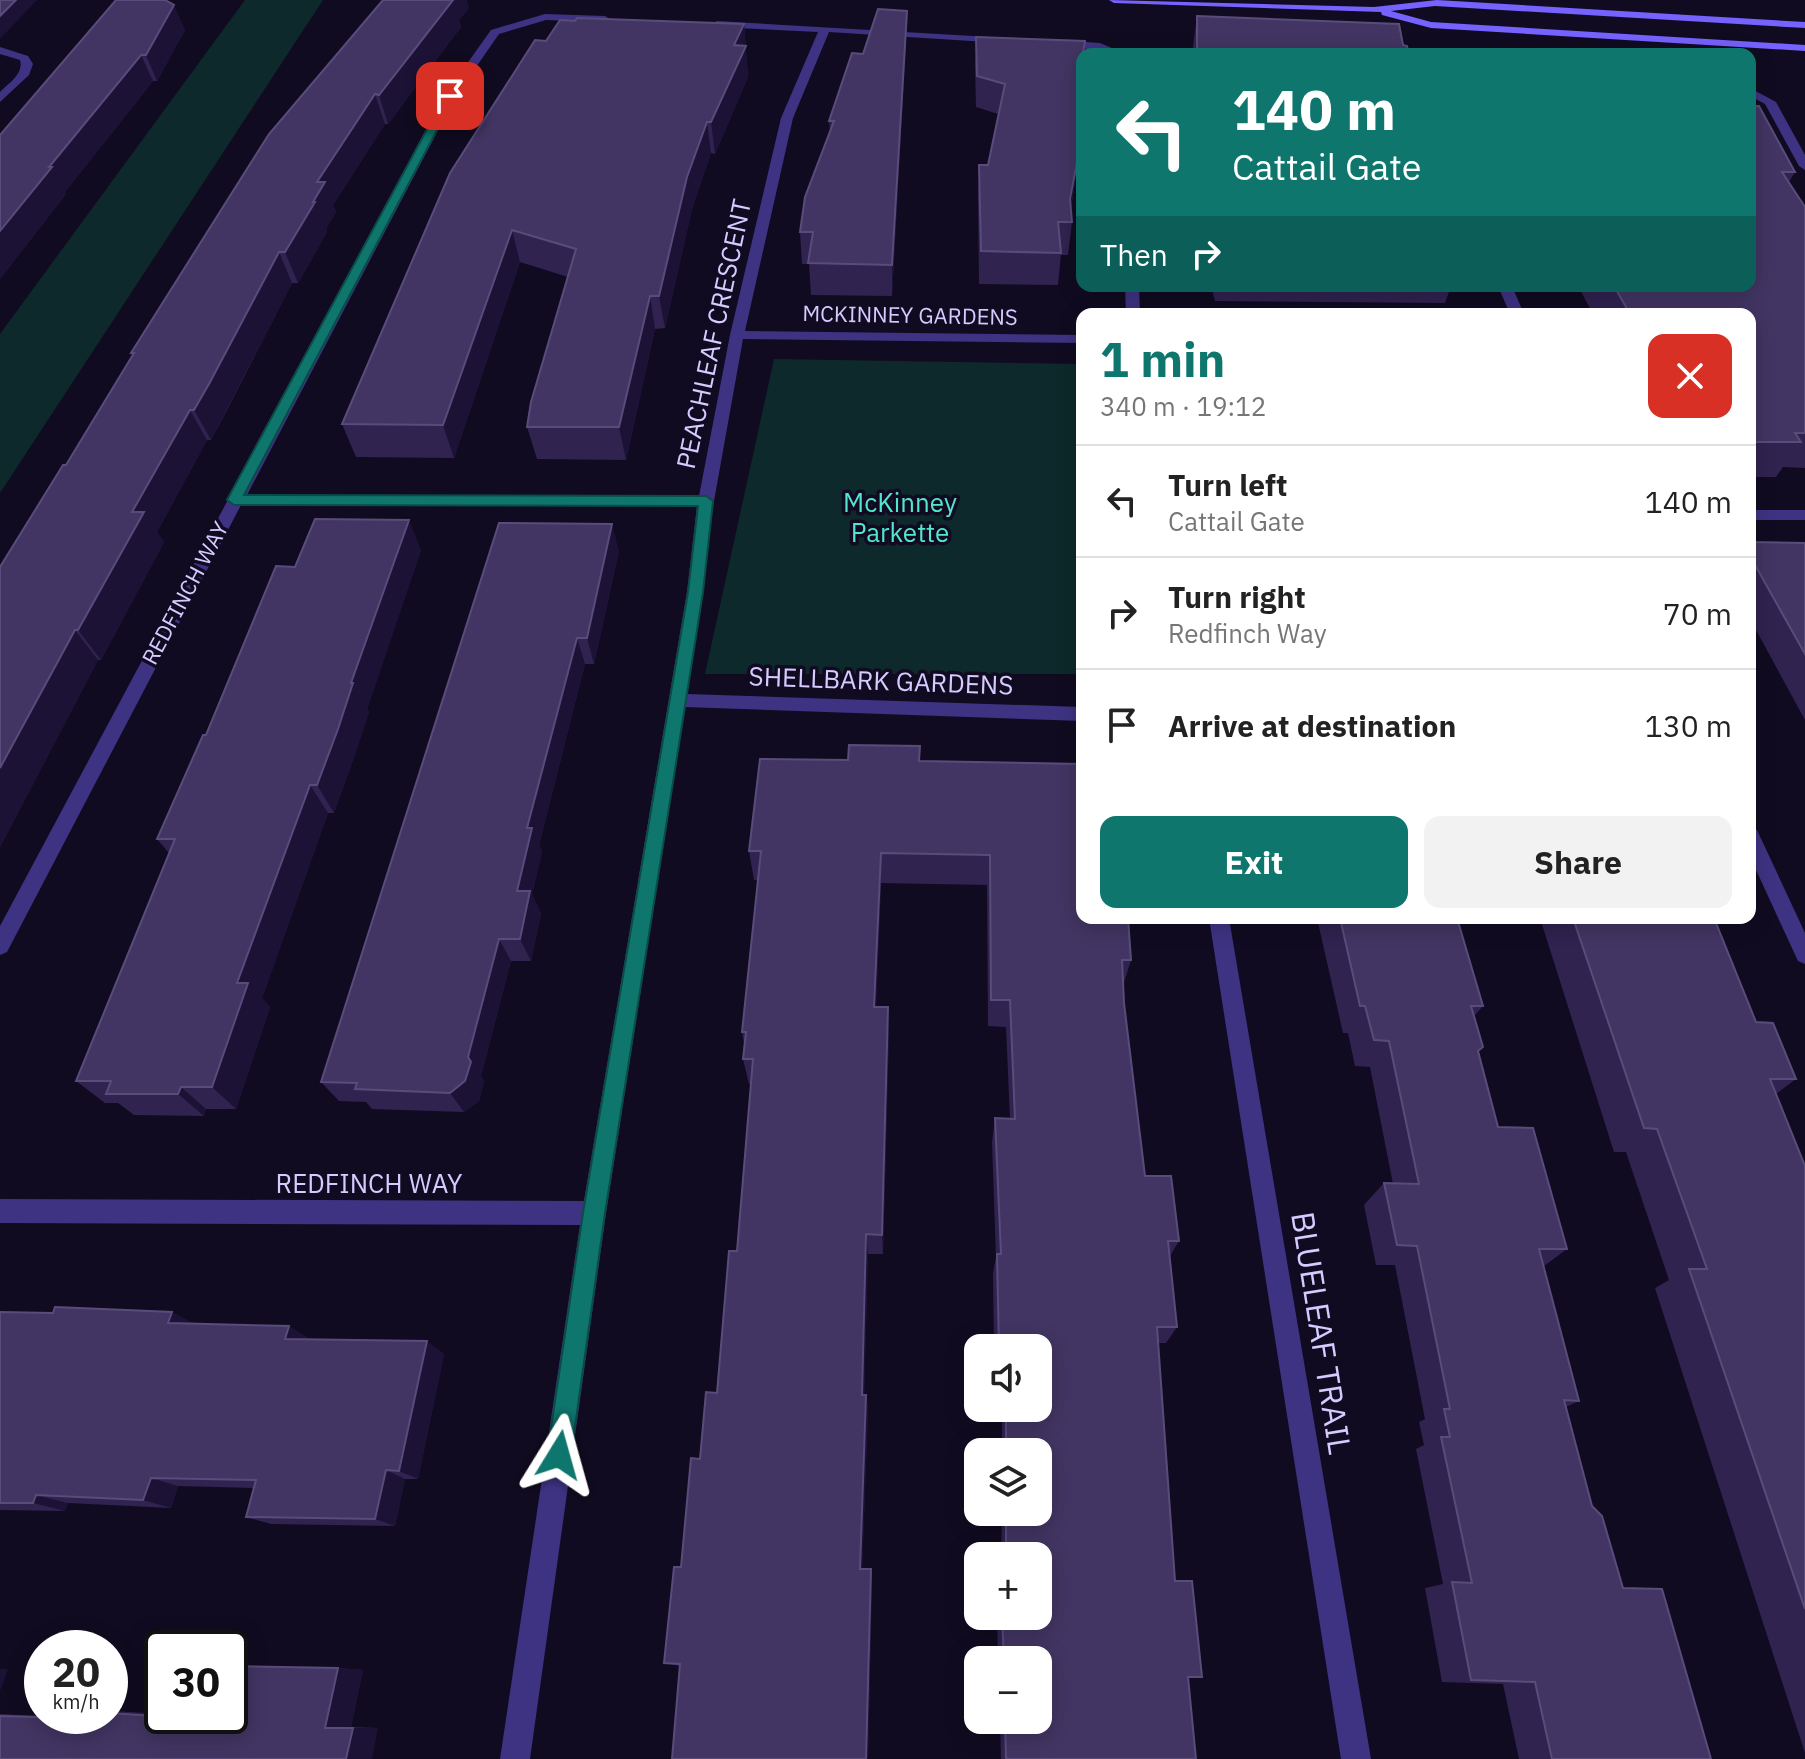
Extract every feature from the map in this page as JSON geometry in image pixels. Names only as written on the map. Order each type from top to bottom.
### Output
[{"type":"main road","points":[[1114,0],[1374,10],[1435,3],[1805,25]]},
{"type":"main road","points":[[1374,10],[1431,25],[1805,48]]},
{"type":"street","name":"REDFINCH WAY","points":[[0,946],[450,96],[495,32],[545,17],[622,20]]},
{"type":"street","points":[[700,23],[1105,48]]},
{"type":"street","name":"PEACHLEAF CRESCENT","points":[[515,1759],[594,1213],[678,700],[706,501],[737,335],[787,118],[825,29]]},
{"type":"street","points":[[0,50],[24,58],[27,64],[25,73],[0,99]]},
{"type":"street","points":[[1756,94],[1770,102],[1805,166]]},
{"type":"street","name":"MCKINNEY GARDENS","points":[[737,335],[1076,339]]},
{"type":"street","points":[[234,500],[706,501]]},
{"type":"street","points":[[1756,515],[1805,515]]},
{"type":"street","name":"SHELLBARK GARDENS","points":[[678,700],[1076,714]]},
{"type":"street","points":[[1756,849],[1805,955]]},
{"type":"street","name":"BLUELEAF TRAIL","points":[[1220,924],[1356,1759]]},
{"type":"street","name":"REDFINCH WAY","points":[[0,1211],[594,1213]]},
{"type":"green space","points":[[245,0],[323,0],[0,493],[0,334]]},
{"type":"green space","name":"McKinney Parkette","points":[[774,359],[1076,364],[1076,674],[705,674]]},
{"type":"building","points":[[0,0],[16,0],[0,16]]},
{"type":"building","points":[[116,0],[165,0],[174,5],[146,55],[141,55],[0,231],[0,135]]},
{"type":"building","points":[[383,0],[453,0],[379,95],[375,94],[317,182],[325,182],[285,252],[279,252],[209,384],[194,410],[190,410],[132,512],[144,512],[0,768],[0,567],[269,134]]},
{"type":"building","points":[[878,9],[907,11],[892,265],[808,263],[813,232],[800,232],[805,197],[834,121],[829,121],[852,53],[863,54]]},
{"type":"building","points":[[1197,16],[1399,24],[1403,45],[1408,48],[1197,48]]},
{"type":"building","points":[[577,18],[744,24],[734,45],[746,46],[711,122],[707,122],[687,177],[659,296],[650,296],[619,427],[527,427],[531,402],[576,249],[512,230],[443,425],[342,424],[450,173],[535,40],[546,41],[560,20],[575,21]]},
{"type":"building","points":[[976,37],[1085,41],[1084,48],[1076,48],[1076,168],[1070,199],[1072,222],[1058,222],[1061,253],[981,251],[979,165],[988,165],[1005,84],[977,76]]},
{"type":"building","points":[[1756,106],[1759,106],[1795,172],[1782,172],[1805,207],[1805,433],[1795,433],[1801,442],[1756,442],[1756,308],[1627,308],[1617,292],[1756,292]]},
{"type":"building","points":[[315,519],[409,520],[351,683],[338,729],[317,785],[310,785],[237,983],[248,983],[212,1087],[181,1087],[178,1094],[106,1094],[111,1081],[76,1081],[175,839],[157,839],[203,735],[206,735],[276,566],[295,567]]},
{"type":"building","points":[[499,523],[612,524],[587,638],[577,638],[527,828],[532,828],[517,891],[530,891],[520,939],[499,939],[468,1057],[471,1062],[465,1081],[450,1093],[355,1089],[357,1083],[321,1082]]},
{"type":"building","points":[[1756,542],[1805,543],[1805,654],[1756,567]]},
{"type":"building","points":[[849,745],[920,746],[919,761],[1076,764],[1076,924],[1128,924],[1131,960],[1122,960],[1124,1003],[1145,1176],[1171,1176],[1179,1241],[1168,1241],[1177,1327],[1157,1327],[1175,1581],[1192,1581],[1202,1677],[1188,1677],[1196,1759],[1006,1759],[1005,1734],[1052,1734],[1052,1646],[1003,1646],[1003,1630],[1052,1630],[1052,1542],[1006,1542],[1006,1526],[1052,1526],[1052,1438],[1006,1438],[1006,1422],[1052,1422],[1052,1334],[999,1334],[997,1254],[1001,1254],[995,1118],[1015,1119],[1010,1000],[991,1000],[990,855],[881,853],[874,1007],[888,1007],[882,1235],[866,1234],[862,1395],[866,1395],[860,1569],[871,1569],[866,1759],[672,1759],[680,1664],[664,1663],[674,1567],[681,1567],[691,1458],[700,1459],[706,1392],[717,1393],[729,1251],[737,1251],[753,1059],[743,1059],[746,1032],[742,1032],[761,851],[749,851],[760,759],[848,760]]},
{"type":"building","points":[[1341,924],[1459,924],[1483,1006],[1471,1006],[1483,1047],[1478,1051],[1498,1127],[1533,1128],[1567,1249],[1539,1249],[1579,1401],[1564,1400],[1592,1506],[1602,1516],[1623,1588],[1662,1589],[1711,1759],[1552,1759],[1535,1682],[1471,1680],[1452,1582],[1472,1583],[1441,1437],[1450,1437],[1444,1409],[1450,1409],[1417,1246],[1397,1245],[1384,1183],[1419,1184],[1389,1041],[1374,1040],[1365,1006],[1360,1006]]},
{"type":"building","points":[[1575,924],[1716,924],[1756,1022],[1773,1023],[1796,1079],[1770,1079],[1805,1166],[1805,1609],[1689,1269],[1707,1269],[1657,1129],[1644,1128]]},
{"type":"building","points":[[55,1307],[172,1312],[168,1323],[289,1326],[285,1339],[427,1341],[399,1471],[386,1470],[375,1519],[246,1517],[256,1480],[151,1478],[143,1500],[36,1495],[33,1503],[0,1503],[0,1312],[53,1313]]},
{"type":"building","points":[[248,1666],[338,1668],[325,1728],[353,1728],[346,1759],[0,1759],[0,1716],[24,1717],[24,1734],[128,1734],[128,1714],[144,1715],[144,1734],[248,1734]]},
{"type":"route","points":[[450,96],[234,500],[706,501],[695,592],[594,1213],[559,1455]]}]
